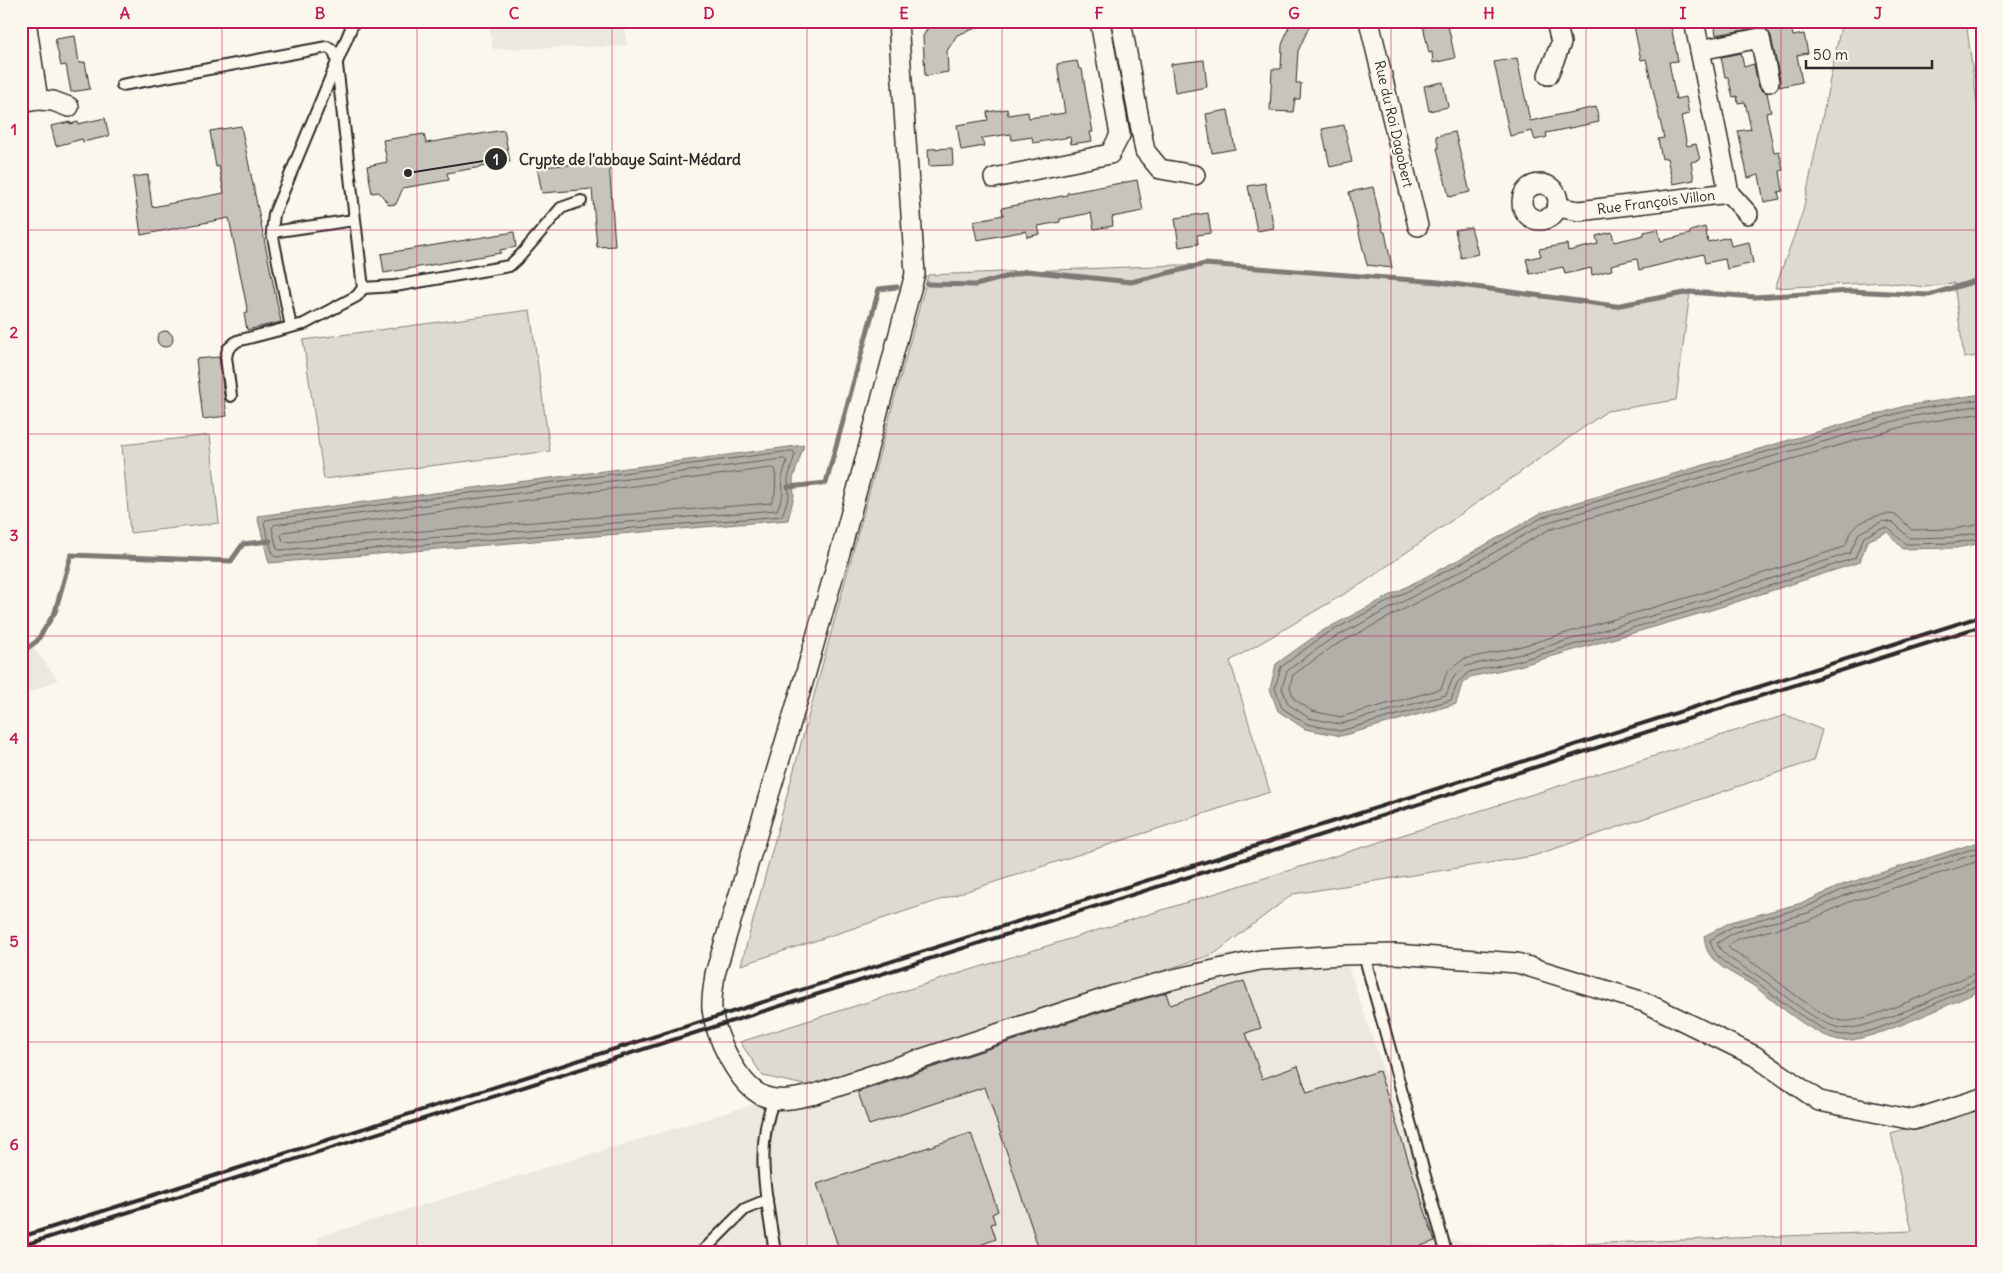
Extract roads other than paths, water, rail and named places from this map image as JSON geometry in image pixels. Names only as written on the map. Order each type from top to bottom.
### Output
[{"type":"street","points":[[26,21],[30,102],[53,101],[69,106]]},
{"type":"street","points":[[898,21],[915,274],[811,657],[715,974],[712,996],[719,1038],[728,1056],[750,1087],[762,1095],[774,1099],[792,1099],[815,1094],[1115,995],[1178,978],[1260,960],[1395,954],[1518,963],[1644,1002],[1755,1056],[1819,1101],[1913,1120],[1982,1098]]},
{"type":"street","points":[[994,178],[1110,154],[1120,135],[1100,21]]},
{"type":"street","points":[[1121,21],[1146,151],[1160,169],[1195,175]]},
{"type":"street","name":"Rue du Roi Dagobert","points":[[1370,21],[1418,226]]},
{"type":"street","points":[[1548,76],[1561,43],[1556,21]]},
{"type":"street","name":"Rue François Villon","points":[[1558,207],[1579,211],[1729,193],[1694,21]]},
{"type":"street","points":[[1700,50],[1760,38],[1769,82]]},
{"type":"street","points":[[1729,193],[1748,214]]},
{"type":"lane","points":[[291,327],[272,232],[274,214],[354,21]]},
{"type":"lane","points":[[122,85],[327,47],[336,53],[363,288],[357,296],[304,324],[237,341],[228,349],[226,358],[231,396]]},
{"type":"lane","points":[[363,288],[395,286],[509,266],[522,255],[561,208],[581,201]]},
{"type":"lane","points":[[272,232],[354,220]]},
{"type":"lane","points":[[1364,955],[1446,1252]]},
{"type":"lane","points":[[774,1099],[768,1115],[762,1170],[774,1252]]},
{"type":"lane","points":[[702,1252],[745,1209],[767,1200]]},
{"type":"water","points":[[1982,394],[1982,543],[1956,548],[1903,549],[1887,532],[1867,541],[1860,562],[1702,613],[1519,666],[1470,677],[1462,684],[1456,704],[1341,736],[1305,729],[1278,711],[1270,689],[1276,664],[1322,631],[1471,553],[1541,513],[1905,406]]},
{"type":"water","points":[[804,445],[793,479],[794,496],[788,520],[269,563],[257,516]]},
{"type":"water","points":[[1982,841],[1982,990],[1909,1022],[1851,1040],[1839,1040],[1828,1036],[1805,1025],[1755,987],[1722,967],[1706,948],[1704,936],[1731,922],[1805,902],[1842,885]]},
{"type":"waterway","points":[[928,284],[976,285],[1027,271],[1131,282],[1205,264],[1439,282],[1615,306],[1690,292],[1755,297],[1850,291],[1929,295],[1982,279]]},
{"type":"waterway","points":[[788,487],[826,483],[879,289],[897,287]]},
{"type":"waterway","points":[[21,653],[37,641],[55,612],[71,555],[231,561],[243,544],[270,541]]},
{"type":"railway","points":[[21,1237],[1982,616]]},
{"type":"railway","points":[[21,1246],[1982,626]]},
{"type":"place","name":"Crypte de l'abbaye Saint-Médard","points":[[408,173]]}]
